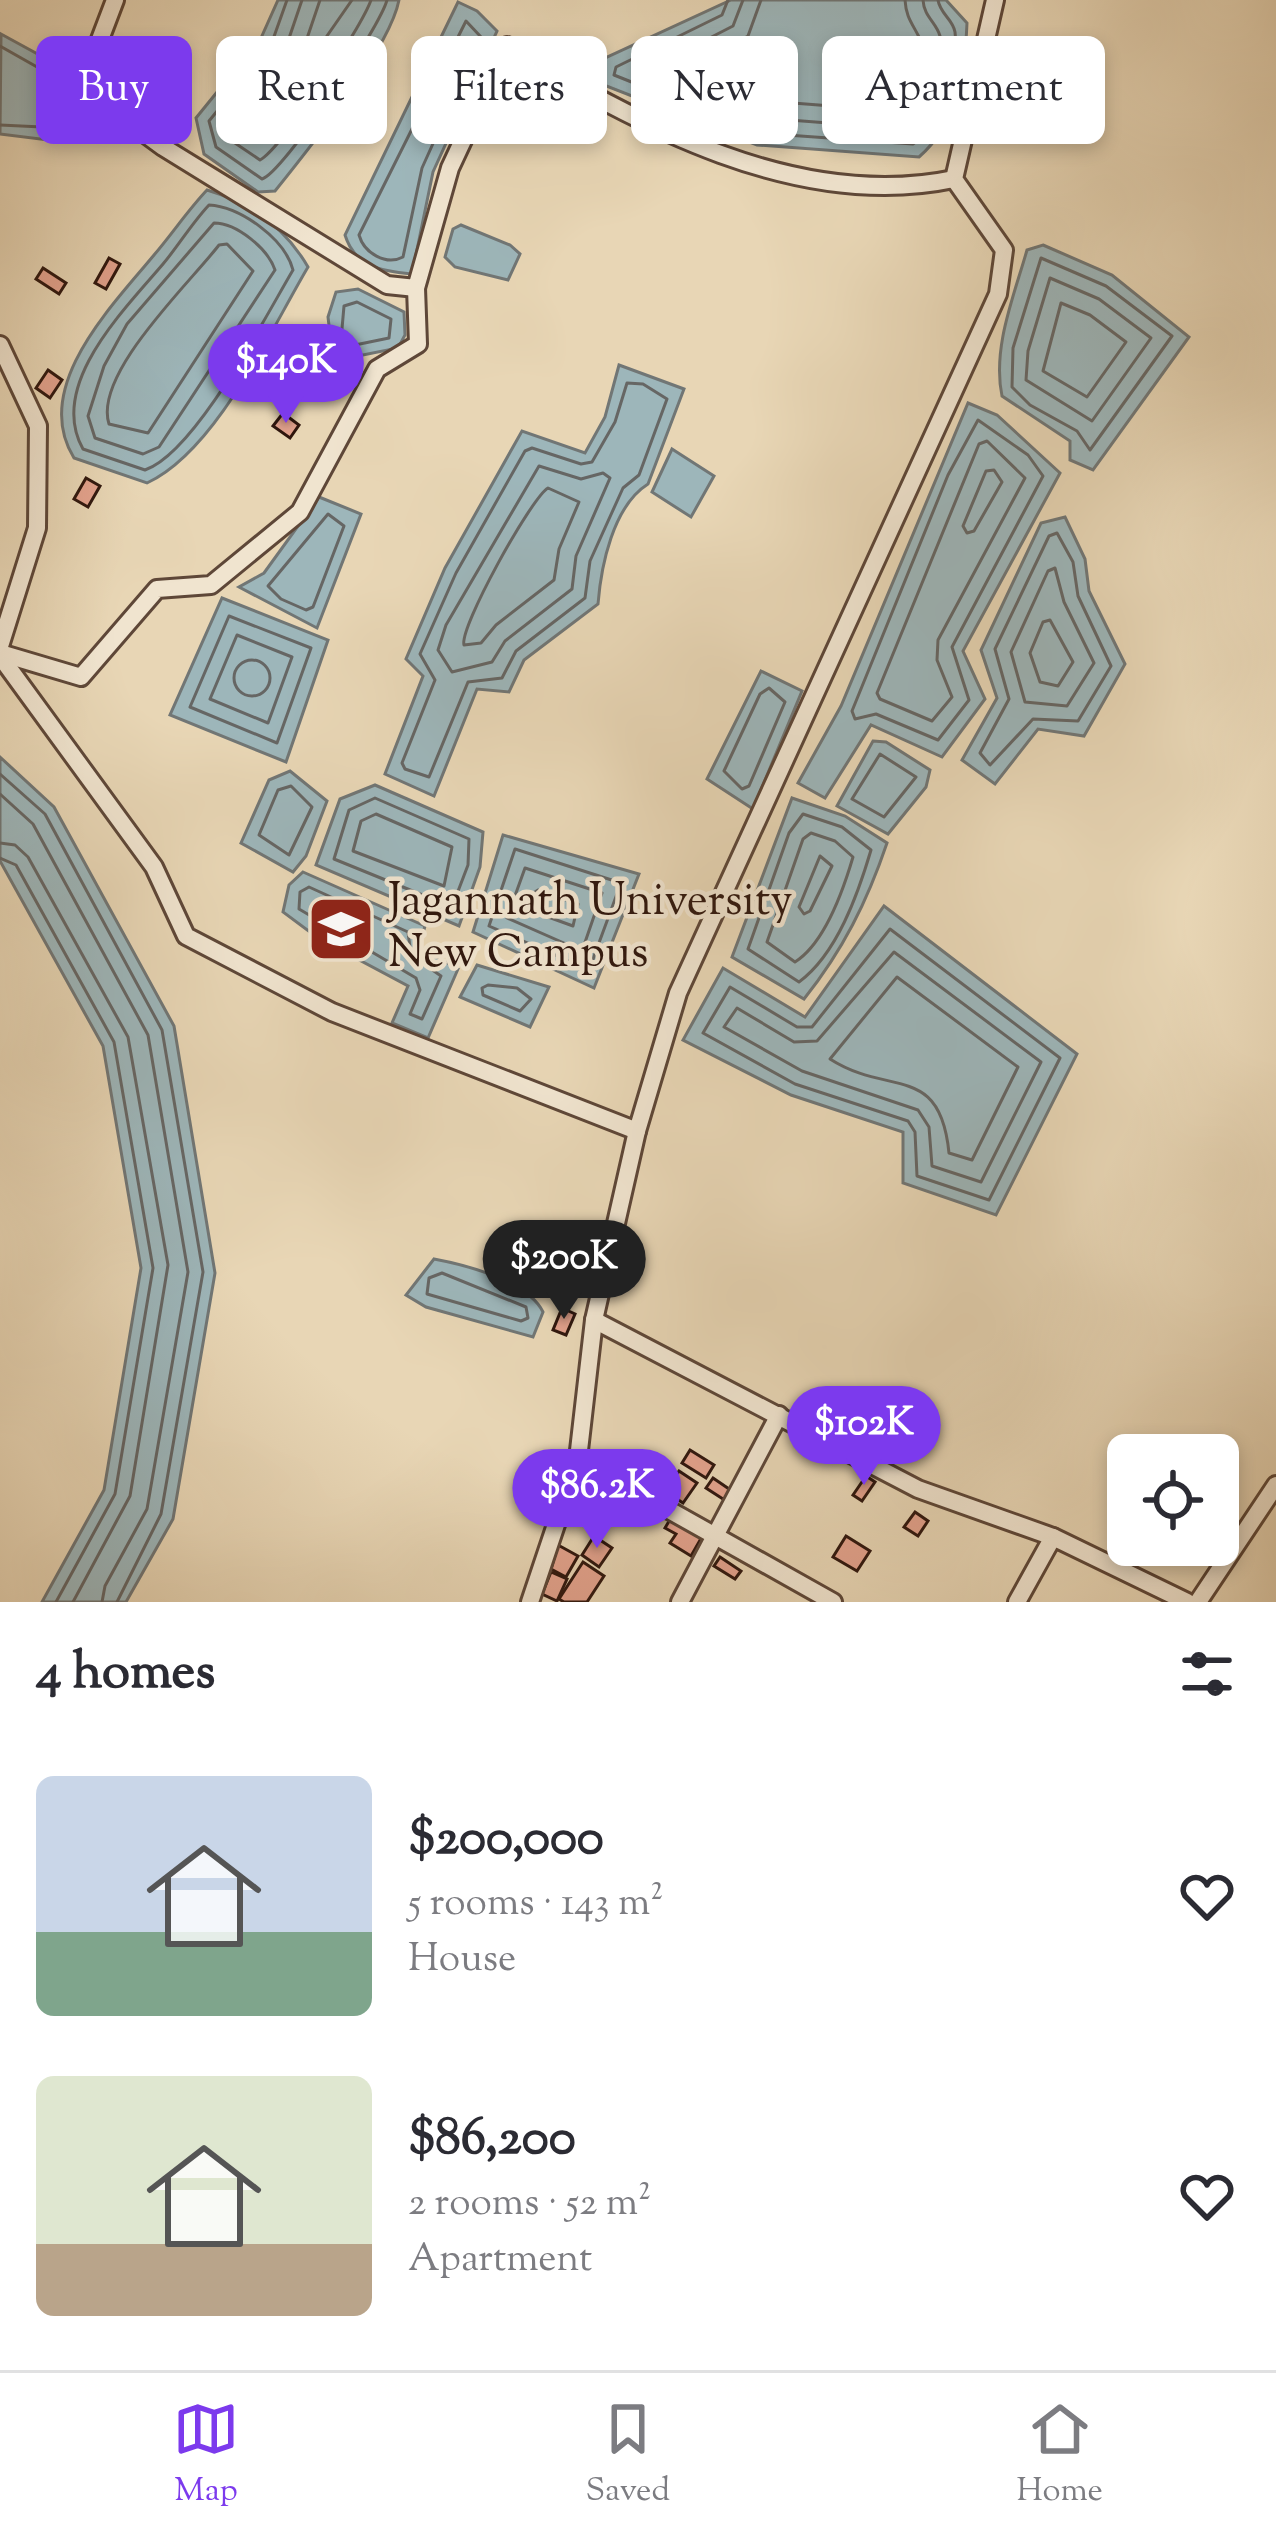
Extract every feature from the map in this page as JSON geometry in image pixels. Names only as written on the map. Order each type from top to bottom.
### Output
[{"type":"street","points":[[116,0],[88,71],[94,97],[163,147],[387,286],[416,288]]},
{"type":"street","points":[[530,1602],[578,1460],[594,1320],[637,1130],[678,993],[998,294],[1004,250],[954,178],[994,0]]},
{"type":"street","points":[[0,652],[81,677],[157,589],[211,585],[300,512],[377,369],[418,344],[416,288],[450,168],[507,46],[608,106],[764,171],[909,188],[954,178]]},
{"type":"street","points":[[0,345],[38,426],[38,447],[37,528],[0,652]]},
{"type":"street","points":[[0,652],[154,867],[186,936],[332,1012],[637,1130]]},
{"type":"street","points":[[594,1320],[918,1489],[1052,1537],[1187,1602]]},
{"type":"street","points":[[680,1602],[779,1415]]},
{"type":"street","points":[[578,1460],[833,1602]]},
{"type":"street","points":[[1198,1602],[1276,1485]]},
{"type":"street","points":[[1017,1602],[1052,1537]]},
{"type":"water","points":[[278,0],[399,0],[384,36],[262,36]]},
{"type":"water","points":[[731,0],[946,0],[967,23],[966,36],[822,36],[822,144],[931,144],[919,157],[754,144],[798,144],[798,36],[653,36]]},
{"type":"water","points":[[458,2],[477,11],[497,31],[495,36],[442,36]]},
{"type":"water","points":[[1,34],[36,53],[36,138],[0,134]]},
{"type":"water","points":[[631,46],[631,96],[607,86],[607,57]]},
{"type":"water","points":[[216,93],[216,144],[311,144],[275,191],[258,192],[204,154],[196,118]]},
{"type":"water","points":[[411,99],[411,144],[446,144],[433,172],[412,274],[362,261],[345,235]]},
{"type":"water","points":[[207,190],[265,218],[308,267],[239,388],[196,445],[172,467],[147,483],[74,458],[63,431],[62,403],[82,349]]},
{"type":"water","points":[[461,225],[510,245],[520,254],[508,280],[455,267],[445,257],[453,229]]},
{"type":"water","points":[[1043,245],[1112,275],[1189,337],[1093,470],[1070,460],[1070,441],[1002,396],[1000,359],[1011,304],[1027,250]]},
{"type":"water","points":[[358,289],[404,312],[405,335],[398,348],[353,357],[332,351],[328,317],[336,292]]},
{"type":"water","points":[[619,365],[684,389],[648,484],[626,507],[611,538],[598,604],[524,660],[509,692],[477,689],[434,796],[385,774],[423,676],[406,659],[445,568],[522,431],[585,453],[605,417]]},
{"type":"water","points":[[968,403],[997,415],[1060,473],[963,651],[985,699],[942,757],[871,725],[825,798],[798,783],[841,706]]},
{"type":"water","points":[[672,449],[714,476],[691,517],[652,492]]},
{"type":"water","points":[[319,497],[361,514],[317,628],[239,587],[264,573]]},
{"type":"water","points":[[1065,517],[1085,559],[1089,591],[1125,664],[1084,736],[1038,729],[995,784],[962,760],[997,698],[981,650],[1041,523]]},
{"type":"water","points":[[222,598],[328,640],[286,762],[170,715]]},
{"type":"water","points":[[761,671],[802,691],[753,809],[707,779]]},
{"type":"water","points":[[873,741],[886,742],[930,770],[926,787],[888,834],[837,806]]},
{"type":"water","points":[[0,757],[54,807],[174,1026],[215,1273],[173,1519],[126,1602],[42,1602],[104,1490],[141,1268],[103,1046],[0,861]]},
{"type":"water","points":[[290,771],[327,801],[306,856],[293,872],[241,843],[269,780]]},
{"type":"water","points":[[375,785],[483,832],[480,867],[459,926],[316,865],[340,799]]},
{"type":"water","points":[[792,798],[845,816],[887,843],[853,925],[804,999],[732,957]]},
{"type":"water","points":[[503,835],[639,874],[594,988],[473,932]]},
{"type":"water","points":[[303,872],[425,926],[419,947],[458,969],[428,1038],[392,1023],[408,986],[318,938],[283,912],[289,885]]},
{"type":"water","points":[[884,906],[1077,1054],[996,1215],[903,1183],[903,1132],[791,1095],[683,1040],[723,968],[805,1017]]},
{"type":"water","points":[[477,965],[549,987],[530,1027],[460,997]]},
{"type":"water","points":[[434,1259],[479,1270],[524,1291],[543,1312],[533,1337],[426,1307],[406,1295]]},
{"type":"building","points":[[109,258],[120,264],[106,289],[95,283]]},
{"type":"building","points":[[43,268],[66,283],[59,294],[36,279]]},
{"type":"building","points":[[48,370],[62,380],[50,398],[36,388]]},
{"type":"building","points":[[283,413],[299,425],[290,438],[273,426]]},
{"type":"building","points":[[86,478],[100,486],[88,507],[74,499]]},
{"type":"building","points":[[562,1308],[575,1314],[566,1335],[553,1330]]},
{"type":"building","points":[[690,1450],[714,1465],[706,1478],[682,1463]]},
{"type":"building","points":[[679,1471],[697,1483],[683,1503],[665,1491]]},
{"type":"building","points":[[866,1476],[875,1482],[862,1501],[853,1495]]},
{"type":"building","points":[[713,1478],[732,1491],[726,1501],[706,1488]]},
{"type":"building","points":[[590,1490],[614,1508],[598,1531],[573,1514]]},
{"type":"building","points":[[915,1512],[928,1521],[918,1536],[904,1527]]},
{"type":"building","points":[[672,1516],[703,1535],[691,1556],[670,1543],[676,1534],[665,1528]]},
{"type":"building","points":[[594,1536],[612,1548],[599,1567],[582,1555]]},
{"type":"building","points":[[846,1536],[870,1551],[857,1571],[833,1557]]},
{"type":"building","points":[[558,1545],[578,1556],[566,1577],[551,1569]]},
{"type":"building","points":[[720,1557],[741,1571],[735,1579],[714,1566]]},
{"type":"building","points":[[583,1562],[604,1576],[587,1602],[564,1602],[559,1599]]},
{"type":"building","points":[[551,1572],[567,1579],[557,1601],[542,1594]]},
{"type":"place","name":"Jagannath University New Campus","points":[[341,929]]}]
